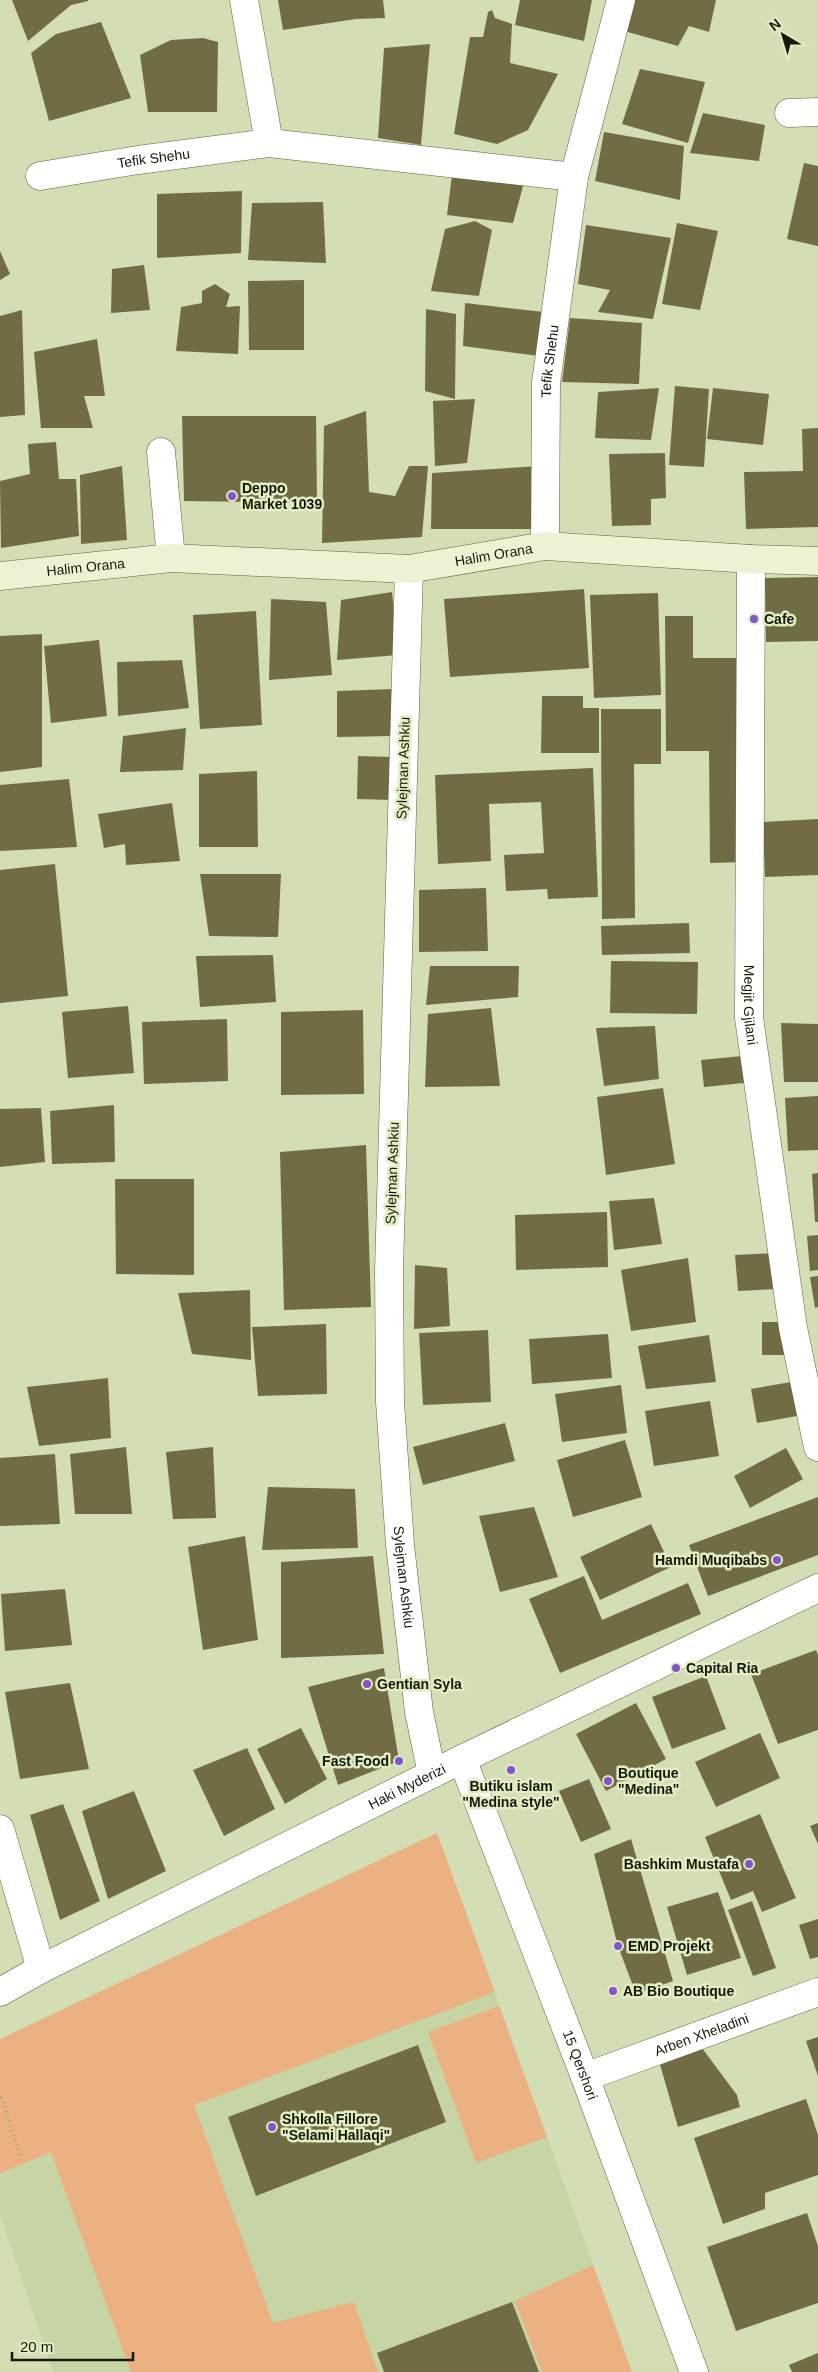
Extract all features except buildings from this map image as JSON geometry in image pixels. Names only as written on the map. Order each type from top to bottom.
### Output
[{"type":"main road","name":"Halim Orana","points":[[0,576],[171,558],[409,569],[545,546],[751,560],[818,561]]},
{"type":"street","points":[[244,0],[269,143]]},
{"type":"street","name":"Tefik Shehu","points":[[545,546],[546,383],[574,178],[621,0]]},
{"type":"street","points":[[789,113],[818,112]]},
{"type":"street","name":"Tefik Shehu","points":[[40,176],[138,160],[269,143],[574,178]]},
{"type":"street","points":[[161,452],[171,558]]},
{"type":"street","name":"Megjit Gjilani","points":[[751,560],[750,1018],[793,1328],[818,1447]]},
{"type":"street","name":"Sylejman Ashkiu","points":[[409,569],[389,1270],[390,1402],[401,1554],[419,1712],[432,1774]]},
{"type":"street","name":"Haki Myderizi","points":[[0,1992],[41,1969],[462,1759],[818,1588]]},
{"type":"street","name":"15 Qershori","points":[[462,1759],[585,2077],[694,2372]]},
{"type":"street","points":[[0,1830],[41,1969]]},
{"type":"street","name":"Arben Xheladini","points":[[585,2077],[818,1992]]},
{"type":"path","points":[[0,2092],[20,2155]]},
{"type":"shaded area","name":"Shkolla Fillore \"Selami Hallaqi\"","points":[[437,1833],[632,2372],[53,2372],[0,2215],[0,2039]]},
{"type":"shaded area","points":[[437,1833],[495,1992],[194,2105],[273,2323],[354,2302],[378,2372],[131,2372],[51,2152],[0,2173],[0,2039]]},
{"type":"shaded area","points":[[499,2006],[547,2137],[476,2163],[428,2032]]},
{"type":"shaded area","points":[[593,2265],[632,2372],[542,2372],[515,2301]]},
{"type":"place","name":"Deppo Market 1039","points":[[232,496]]},
{"type":"place","name":"Cafe","points":[[754,619]]},
{"type":"place","name":"Hamdi Muqibabs","points":[[777,1560]]},
{"type":"place","name":"Capital Ria","points":[[676,1668]]},
{"type":"place","name":"Gentian Syla","points":[[367,1684]]},
{"type":"place","name":"Fast Food","points":[[399,1761]]},
{"type":"place","name":"Butiku islam \"Medina style\"","points":[[511,1770]]},
{"type":"place","name":"Boutique \"Medina\"","points":[[608,1781]]},
{"type":"place","name":"Bashkim Mustafa","points":[[749,1864]]},
{"type":"place","name":"EMD Projekt","points":[[618,1946]]},
{"type":"place","name":"AB Bio Boutique","points":[[613,1991]]},
{"type":"place","name":"Shkolla Fillore \"Selami Hallaqi\"","points":[[272,2127]]}]
